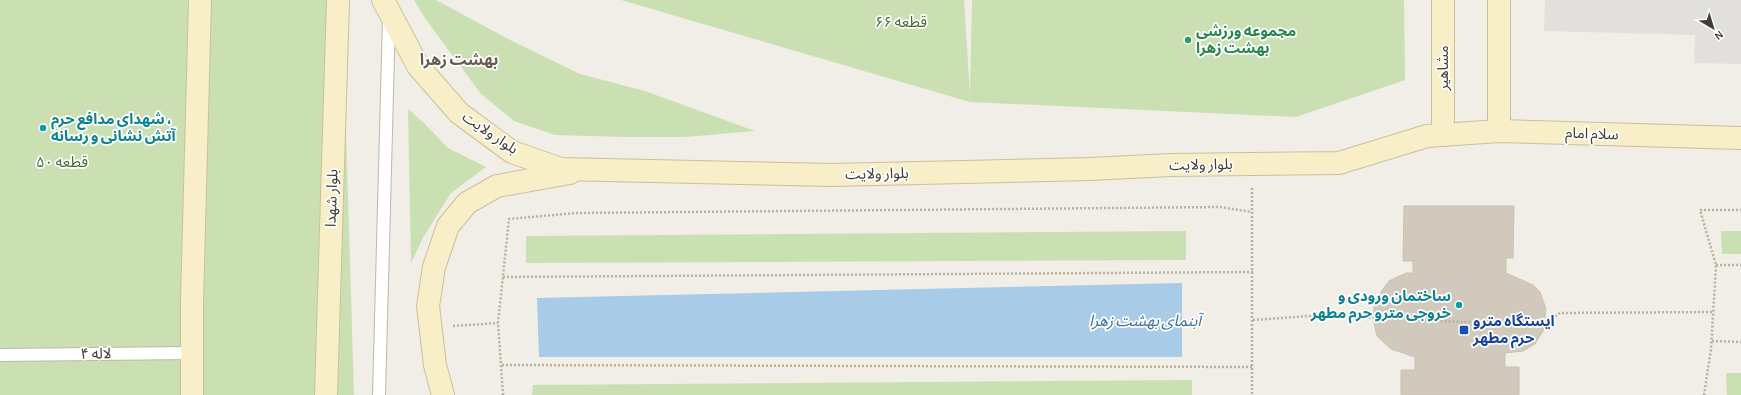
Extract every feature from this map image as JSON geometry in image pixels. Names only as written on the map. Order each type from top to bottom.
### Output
[{"type":"street","points":[[192,395],[191,353],[200,0]]},
{"type":"street","name":"بلوار شهدا","points":[[326,395],[338,0]]},
{"type":"street","name":"مشاهیر","points":[[1442,0],[1443,135]]},
{"type":"street","points":[[1499,0],[1499,132]]},
{"type":"street","name":"بلوار ولایت","points":[[386,6],[418,66],[459,113],[512,152],[561,169],[832,175],[1339,163],[1427,136],[1443,135]]},
{"type":"street","name":"سلام امام","points":[[1443,135],[1499,132],[1741,138]]},
{"type":"street","points":[[443,395],[435,365],[428,306],[434,267],[448,226],[467,203],[497,186],[593,169]]},
{"type":"lane","points":[[379,395],[386,6]]},
{"type":"lane","name":"لاله ۴","points":[[0,355],[191,353]]},
{"type":"path","points":[[1251,164],[1253,272],[1252,395]]},
{"type":"path","points":[[503,395],[498,323],[509,219],[576,213],[1204,207],[1220,207],[1252,212]]},
{"type":"path","points":[[1704,395],[1712,341],[1716,264],[1700,210],[1741,210]]},
{"type":"path","points":[[1716,264],[1741,265]]},
{"type":"path","points":[[503,278],[1253,272]]},
{"type":"path","points":[[1253,320],[1338,314],[1373,318],[1463,322],[1545,322],[1560,313],[1714,312]]},
{"type":"path","points":[[430,328],[498,323]]},
{"type":"path","points":[[1712,341],[1741,342]]},
{"type":"path","points":[[502,366],[1252,367]]},
{"type":"green space","name":"قطعه ۵۰","points":[[0,0],[342,0],[354,395],[0,395]]},
{"type":"green space","points":[[414,0],[436,0],[512,41],[580,74],[645,91],[755,131],[685,137],[555,135],[514,121],[481,94],[424,17]]},
{"type":"green space","name":"مجموعه ورزشی بهشت زهرا","points":[[621,0],[964,0],[970,94],[972,0],[1404,0],[1405,80],[1296,117],[970,102]]},
{"type":"green space","points":[[408,109],[448,148],[486,167],[451,193],[424,236],[411,263]]},
{"type":"green space","points":[[1186,231],[1186,260],[526,263],[526,236]]},
{"type":"green space","points":[[1721,231],[1741,231],[1741,254],[1722,254]]},
{"type":"green space","points":[[1726,373],[1741,373],[1741,395],[1727,395]]},
{"type":"green space","points":[[1192,380],[1192,395],[532,395],[533,385]]},
{"type":"shaded area","points":[[1545,0],[1741,0],[1741,64],[1694,63],[1695,35],[1544,31]]},
{"type":"water","name":"آبنمای بهشت زهرا","points":[[1182,283],[1182,357],[539,357],[537,298]]},
{"type":"building","name":"ساختمان ورودی و خروجی مترو حرم مطهر","points":[[1404,206],[1514,206],[1513,258],[1506,258],[1506,273],[1533,285],[1540,292],[1546,309],[1543,331],[1535,344],[1523,351],[1505,353],[1505,367],[1519,367],[1519,395],[1401,395],[1401,370],[1415,370],[1415,357],[1391,349],[1377,336],[1373,318],[1375,300],[1389,281],[1406,273],[1413,273],[1413,261],[1403,261]]},
{"type":"place","name":"مجموعه ورزشی بهشت زهرا","points":[[1188,40]]},
{"type":"place","name":"شهدای مدافع حرم ، آتش نشانی و رسانه","points":[[43,128]]},
{"type":"place","name":"ساختمان ورودی و خروجی مترو حرم مطهر","points":[[1459,305]]},
{"type":"place","name":"ایستگاه مترو حرم مطهر","points":[[1464,330]]},
{"type":"district","name":"بهشت زهرا","points":[[459,60]]},
{"type":"park label","name":"قطعه ۶۶","points":[[901,22]]}]
